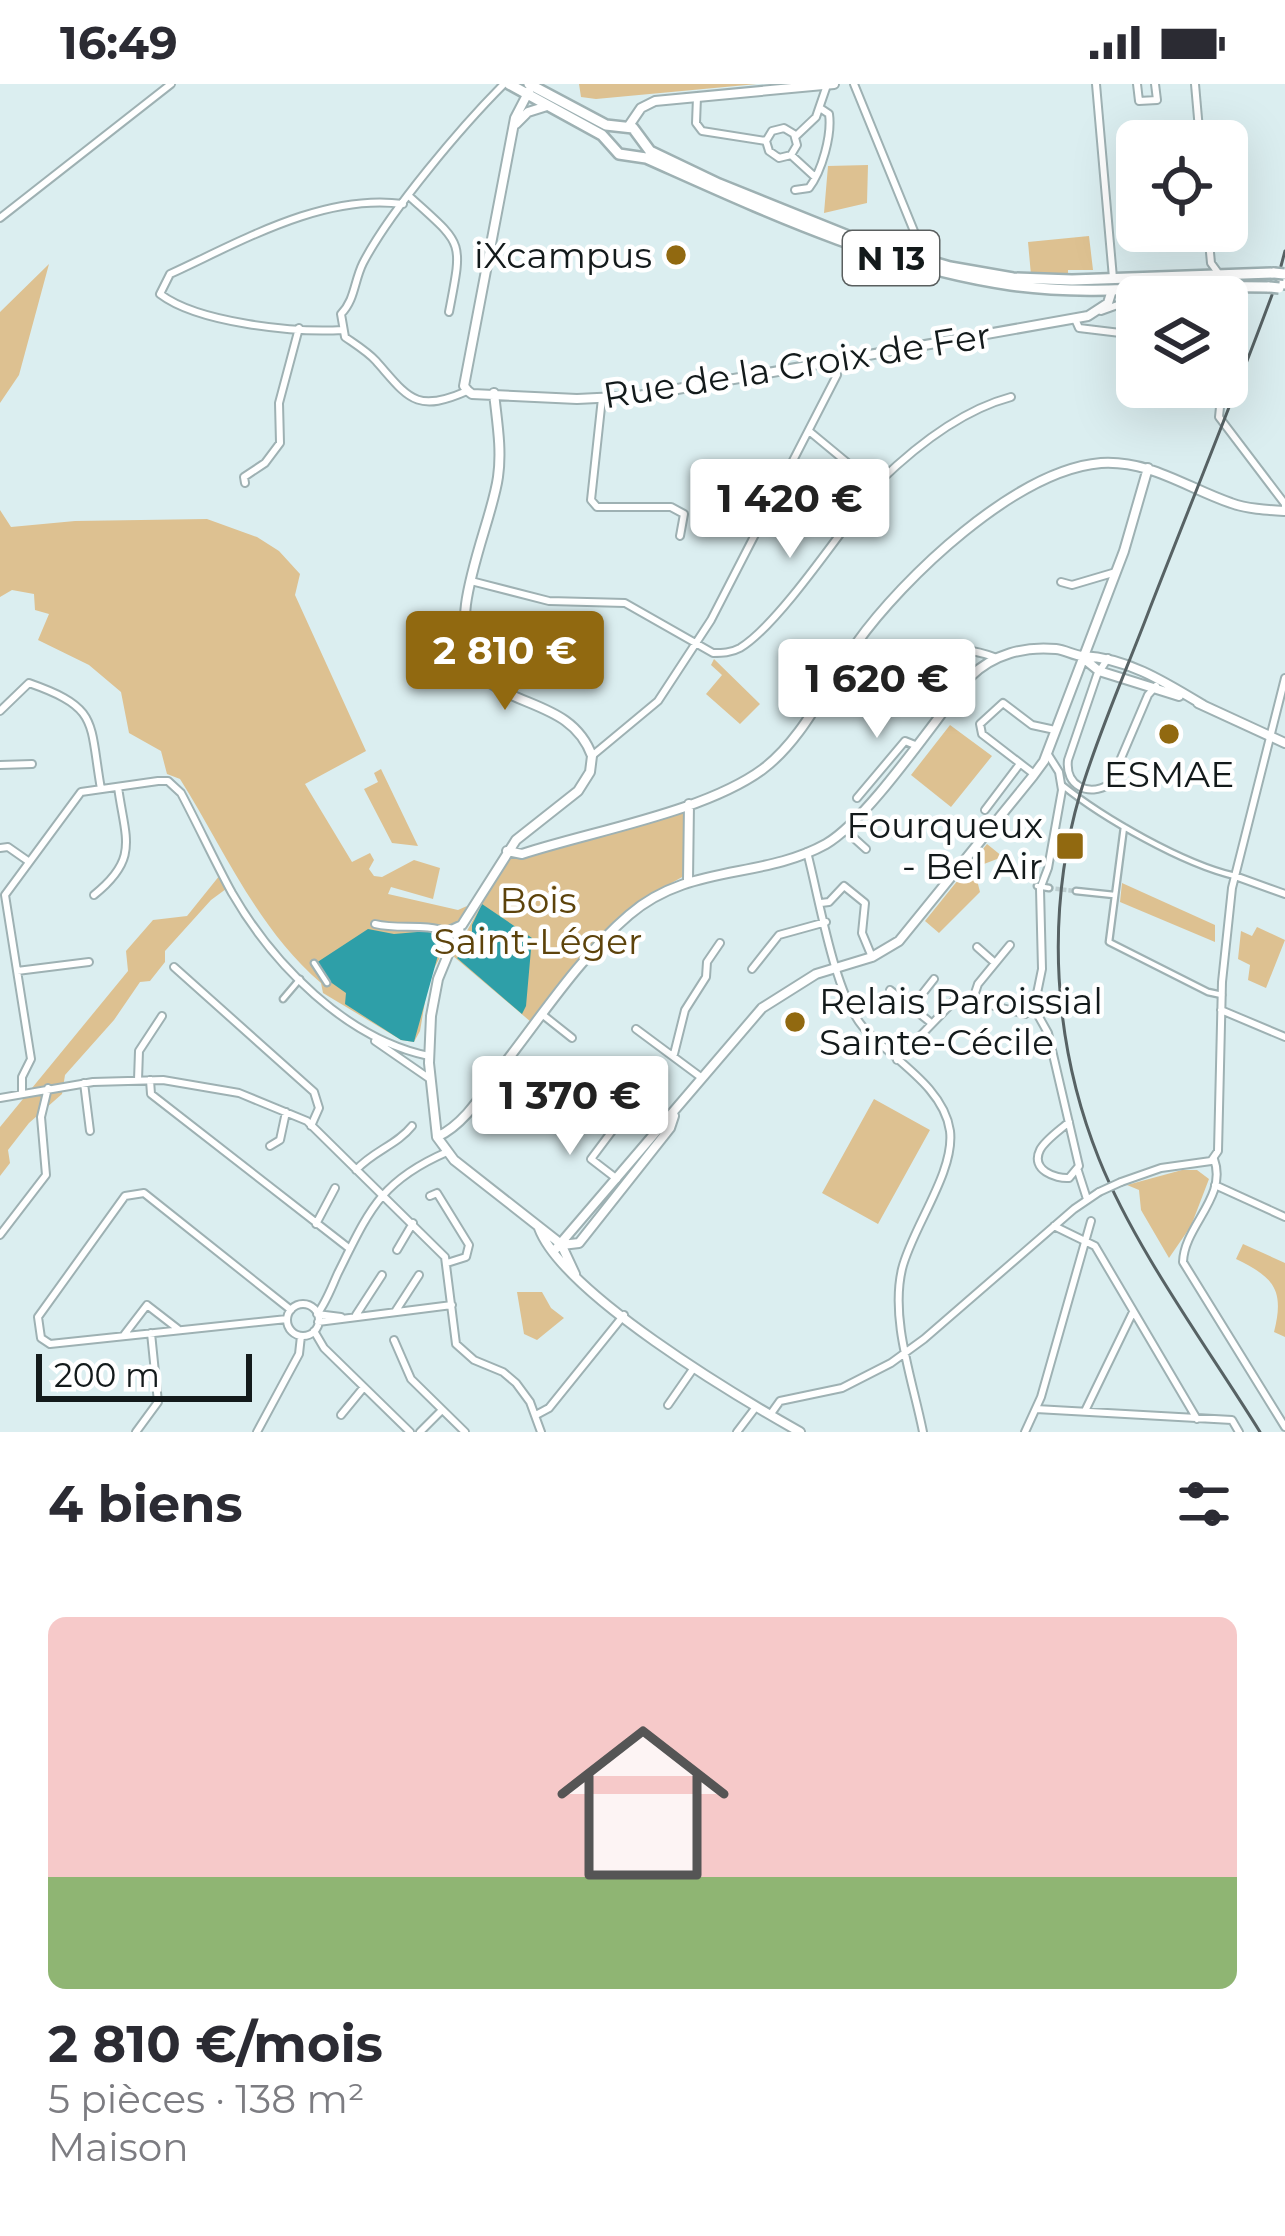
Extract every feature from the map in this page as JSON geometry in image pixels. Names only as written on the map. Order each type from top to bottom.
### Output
[{"type":"main road","points":[[506,84],[530,89],[606,125],[626,128],[641,138],[640,151],[623,156],[602,135],[547,106],[530,89]]},
{"type":"main road","points":[[614,147],[616,134],[626,128]]},
{"type":"main road","name":"N 13","points":[[641,138],[650,151],[736,191],[919,260],[1013,278],[1114,282]]},
{"type":"main road","name":"N 13","points":[[632,156],[782,219],[913,264],[1014,285],[1220,274],[1279,282]]},
{"type":"main road","points":[[1114,282],[1279,282]]},
{"type":"main road","points":[[1248,284],[1279,282]]},
{"type":"main road","name":"N 13","points":[[1248,285],[1279,282]]},
{"type":"street","points":[[0,218],[170,84]]},
{"type":"street","points":[[506,84],[407,201],[363,263],[350,305],[341,314],[345,337],[375,359],[407,396],[440,403],[468,391],[464,386],[515,125],[530,89]]},
{"type":"street","points":[[626,128],[655,101],[825,84],[816,117],[796,136]]},
{"type":"street","points":[[854,84],[918,241],[919,260]]},
{"type":"street","points":[[1096,84],[1114,282],[1108,303],[1097,312]]},
{"type":"street","points":[[1137,84],[1139,101],[1157,100],[1155,84]]},
{"type":"street","points":[[1196,84],[1199,120]]},
{"type":"street","points":[[697,97],[695,123],[702,131],[766,141]]},
{"type":"street","points":[[515,125],[528,112],[547,106]]},
{"type":"street","points":[[795,190],[809,188],[816,178],[831,124],[828,112],[820,108]]},
{"type":"street","points":[[638,112],[641,138]]},
{"type":"street","points":[[766,141],[771,132],[789,129],[797,145],[791,155]]},
{"type":"street","points":[[766,141],[774,156],[791,155],[816,178]]},
{"type":"street","points":[[343,329],[299,328],[178,308],[160,294],[170,274],[295,219],[376,201],[407,201],[456,238],[460,254],[449,312]]},
{"type":"street","points":[[1210,252],[1211,263],[1220,274]]},
{"type":"street","name":"Rue de la Croix de Fer","points":[[468,391],[638,396],[1075,319],[1116,306]]},
{"type":"street","points":[[1075,319],[1079,328],[1116,332]]},
{"type":"street","points":[[244,484],[244,477],[265,464],[280,443],[279,403],[299,328]]},
{"type":"street","points":[[592,756],[658,700],[696,642],[738,572],[809,431],[837,374],[836,363]]},
{"type":"street","points":[[459,929],[507,851],[578,791],[590,772],[592,756],[578,732],[558,715],[494,685],[475,667],[466,631],[471,581],[498,482],[500,441],[494,393]]},
{"type":"street","points":[[471,581],[549,601],[626,603],[721,653],[743,646],[785,601],[879,482],[927,440],[993,402],[1012,397]]},
{"type":"street","points":[[602,398],[591,500],[598,507],[670,507],[684,514],[680,536]]},
{"type":"street","points":[[507,851],[522,854],[689,803],[740,783],[769,764],[792,740],[867,629],[933,560],[995,506],[1073,469],[1120,464],[1148,468],[1231,503],[1285,511],[1285,504],[1219,417],[1220,408]]},
{"type":"street","points":[[809,431],[867,479],[879,482]]},
{"type":"street","points":[[574,1270],[568,1242],[662,1122],[674,1114],[771,1000],[816,974],[872,957],[899,941],[1034,774],[1047,753],[1116,572],[1148,468]]},
{"type":"street","points":[[1061,582],[1072,585],[1116,572]]},
{"type":"street","points":[[897,691],[928,656],[970,649],[997,658]]},
{"type":"street","points":[[257,1432],[380,1194],[442,1145],[629,915],[688,880],[789,860],[845,830],[970,677],[997,658],[1047,649],[1108,658],[1285,743]]},
{"type":"street","points":[[1082,656],[1090,667],[1203,705]]},
{"type":"street","points":[[1108,658],[1099,670],[1068,760],[1070,780],[1080,787],[1098,790],[1110,784],[1152,689],[1161,682]]},
{"type":"street","points":[[1285,678],[1235,876],[1222,994],[1215,1186],[1185,1246],[1183,1262],[1285,1427]]},
{"type":"street","points":[[0,711],[29,683],[68,696],[89,718],[101,789]]},
{"type":"street","points":[[1034,774],[982,734],[980,724],[1003,703],[1032,725],[1055,730]]},
{"type":"street","points":[[857,798],[905,741],[915,745]]},
{"type":"street","points":[[1047,753],[1062,785],[1091,809],[1285,895]]},
{"type":"street","points":[[0,765],[32,764]]},
{"type":"street","points":[[985,810],[1019,765]]},
{"type":"street","points":[[22,1092],[22,1076],[31,1059],[3,894],[81,792],[158,781],[175,786],[232,893],[287,968],[350,1022],[385,1041],[429,1056]]},
{"type":"street","points":[[1062,785],[1042,887],[1042,969],[1034,1008],[1048,1033],[1087,1199]]},
{"type":"street","points":[[94,895],[119,874],[126,857],[118,787]]},
{"type":"street","points":[[688,880],[689,803]]},
{"type":"street","points":[[1124,827],[1109,942],[1208,992],[1222,994]]},
{"type":"street","points":[[845,830],[866,849]]},
{"type":"street","points":[[0,848],[8,847],[28,862]]},
{"type":"street","points":[[807,852],[855,1016],[932,1094],[950,1128],[946,1161],[902,1271],[900,1316],[923,1432]]},
{"type":"street","points":[[820,903],[829,902],[844,886],[866,903],[862,933],[872,957]]},
{"type":"street","points":[[1076,891],[1114,895]]},
{"type":"street","points":[[752,969],[779,935],[826,922]]},
{"type":"street","points":[[375,924],[396,930],[459,929]]},
{"type":"street","points":[[459,929],[463,939],[452,945],[430,1016],[430,1079],[442,1145],[539,1226],[568,1242]]},
{"type":"street","points":[[443,930],[452,945]]},
{"type":"street","points":[[674,1054],[685,1010],[720,943]]},
{"type":"street","points":[[972,1001],[978,984],[1010,945]]},
{"type":"street","points":[[977,947],[995,963]]},
{"type":"street","points":[[17,971],[89,962]]},
{"type":"street","points":[[314,963],[327,983]]},
{"type":"street","points":[[173,967],[255,1030],[314,1092],[319,1108],[311,1126]]},
{"type":"street","points":[[283,998],[300,979]]},
{"type":"street","points":[[912,1007],[934,979]]},
{"type":"street","points":[[890,990],[930,1022]]},
{"type":"street","points":[[897,1060],[955,1000],[1025,1014],[1034,1008]]},
{"type":"street","points":[[1221,1010],[1285,1037]]},
{"type":"street","points":[[138,1080],[139,1051],[162,1016]]},
{"type":"street","points":[[543,1016],[572,1038]]},
{"type":"street","points":[[636,1029],[702,1078]]},
{"type":"street","points":[[375,1041],[430,1079]]},
{"type":"street","points":[[503,1065],[554,1103]]},
{"type":"street","points":[[0,1098],[84,1083],[150,1080],[222,1089],[311,1126],[413,1223],[447,1263],[456,1344],[474,1360],[517,1382],[541,1432]]},
{"type":"street","points":[[150,1080],[151,1094],[350,1250]]},
{"type":"street","points":[[84,1083],[90,1131]]},
{"type":"street","points":[[0,1235],[46,1174],[41,1114],[48,1088]]},
{"type":"street","points":[[271,1147],[280,1140],[286,1112]]},
{"type":"street","points":[[568,1242],[670,1128],[674,1114]]},
{"type":"street","points":[[1069,1122],[1040,1150],[1038,1161],[1045,1173],[1057,1179],[1070,1178],[1078,1171]]},
{"type":"street","points":[[356,1170],[369,1155],[404,1136],[412,1126]]},
{"type":"street","points":[[615,1126],[591,1159],[617,1179]]},
{"type":"street","points":[[770,1415],[780,1401],[842,1388],[907,1352],[1087,1199],[1161,1168],[1214,1159]]},
{"type":"street","points":[[1215,1186],[1285,1217]]},
{"type":"street","points":[[316,1223],[334,1187]]},
{"type":"street","points":[[437,1192],[469,1245],[466,1257],[447,1263]]},
{"type":"street","points":[[287,1319],[50,1344],[43,1341],[38,1312],[125,1196],[145,1193],[291,1310]]},
{"type":"street","points":[[1025,1432],[1036,1409],[1091,1221]]},
{"type":"street","points":[[397,1250],[413,1223]]},
{"type":"street","points":[[539,1226],[568,1242],[574,1270],[623,1315],[693,1368],[800,1432]]},
{"type":"street","points":[[1054,1226],[1095,1246],[1197,1419]]},
{"type":"street","points":[[551,1235],[568,1242]]},
{"type":"street","points":[[356,1315],[382,1275]]},
{"type":"street","points":[[395,1312],[418,1275]]},
{"type":"street","points":[[122,1337],[147,1305],[179,1330]]},
{"type":"street","points":[[410,1432],[324,1348],[292,1332],[287,1319],[291,1310],[303,1305],[316,1314],[341,1317],[452,1305]]},
{"type":"street","points":[[1085,1412],[1133,1312]]},
{"type":"street","points":[[536,1415],[549,1408],[623,1315]]},
{"type":"street","points":[[136,1432],[158,1402],[151,1333]]},
{"type":"street","points":[[394,1340],[411,1379],[465,1432]]},
{"type":"street","points":[[668,1405],[693,1368]]},
{"type":"street","points":[[341,1415],[364,1387]]},
{"type":"street","points":[[737,1432],[757,1407]]},
{"type":"street","points":[[1036,1409],[1232,1420],[1239,1432]]},
{"type":"street","points":[[419,1432],[440,1412]]},
{"type":"green space","points":[[579,84],[757,84],[596,99],[581,97]]},
{"type":"green space","points":[[868,165],[867,203],[824,213],[828,166]]},
{"type":"green space","points":[[1089,236],[1093,270],[1068,270],[1068,276],[1031,275],[1028,242]]},
{"type":"green space","points":[[49,264],[19,375],[0,403],[0,312]]},
{"type":"green space","points":[[0,510],[11,527],[207,519],[257,537],[279,551],[300,574],[295,595],[366,751],[305,784],[352,862],[370,853],[374,860],[369,869],[374,876],[382,877],[414,860],[440,868],[433,899],[391,887],[388,894],[458,910],[467,906],[429,978],[414,1042],[401,1040],[323,993],[321,983],[260,913],[180,779],[167,774],[161,751],[129,733],[121,692],[89,665],[38,640],[49,614],[35,610],[34,594],[12,590],[0,597]]},
{"type":"green space","points":[[714,659],[760,704],[740,724],[706,694],[722,675],[711,665]]},
{"type":"green space","points":[[950,725],[992,756],[951,807],[911,775]]},
{"type":"green space","points":[[381,769],[418,846],[392,843],[364,789],[378,782],[374,773]]},
{"type":"green space","name":"Bois Saint-Léger","points":[[686,809],[684,876],[619,922],[531,1022],[453,956],[508,857],[526,858]]},
{"type":"green space","points":[[987,844],[1013,865],[997,859],[984,864],[976,876],[980,892],[939,933],[925,921]]},
{"type":"green space","points":[[220,875],[226,889],[165,951],[165,962],[150,981],[140,982],[114,1020],[65,1075],[62,1094],[29,1123],[8,1150],[10,1163],[0,1176],[0,1127],[128,971],[126,951],[153,920],[187,916]]},
{"type":"green space","points":[[1122,883],[1215,925],[1215,942],[1120,902]]},
{"type":"green space","points":[[1257,927],[1285,940],[1266,988],[1248,980],[1250,965],[1238,959],[1241,931],[1252,936]]},
{"type":"green space","points":[[874,1099],[930,1130],[878,1224],[822,1193]]},
{"type":"green space","points":[[1197,1170],[1209,1179],[1191,1226],[1169,1258],[1141,1210],[1139,1190],[1127,1185]]},
{"type":"green space","points":[[1243,1244],[1285,1263],[1285,1337],[1274,1332],[1278,1305],[1273,1286],[1236,1259]]},
{"type":"green space","points":[[517,1292],[542,1292],[564,1318],[537,1340],[524,1334]]},
{"type":"water","points":[[482,904],[532,938],[522,1014],[457,958],[472,944],[472,925]]},
{"type":"water","points":[[368,929],[394,934],[429,931],[438,939],[440,948],[414,1042],[401,1040],[345,1004],[346,993],[316,963]]},
{"type":"tunnel","points":[[1049,888],[1076,891]]},
{"type":"tram line","points":[[1281,266],[1285,251]]},
{"type":"tram line","points":[[1260,1432],[1152,1263],[1099,1159],[1072,1070],[1064,1025],[1059,932],[1069,839],[1088,770],[1272,295]]},
{"type":"place","name":"iXcampus","points":[[676,255]]},
{"type":"place","name":"ESMAE","points":[[1169,734]]},
{"type":"place","name":"Fourqueux - Bel Air","points":[[1070,846]]},
{"type":"place","name":"Relais Paroissial Sainte-Cécile","points":[[795,1022]]}]
